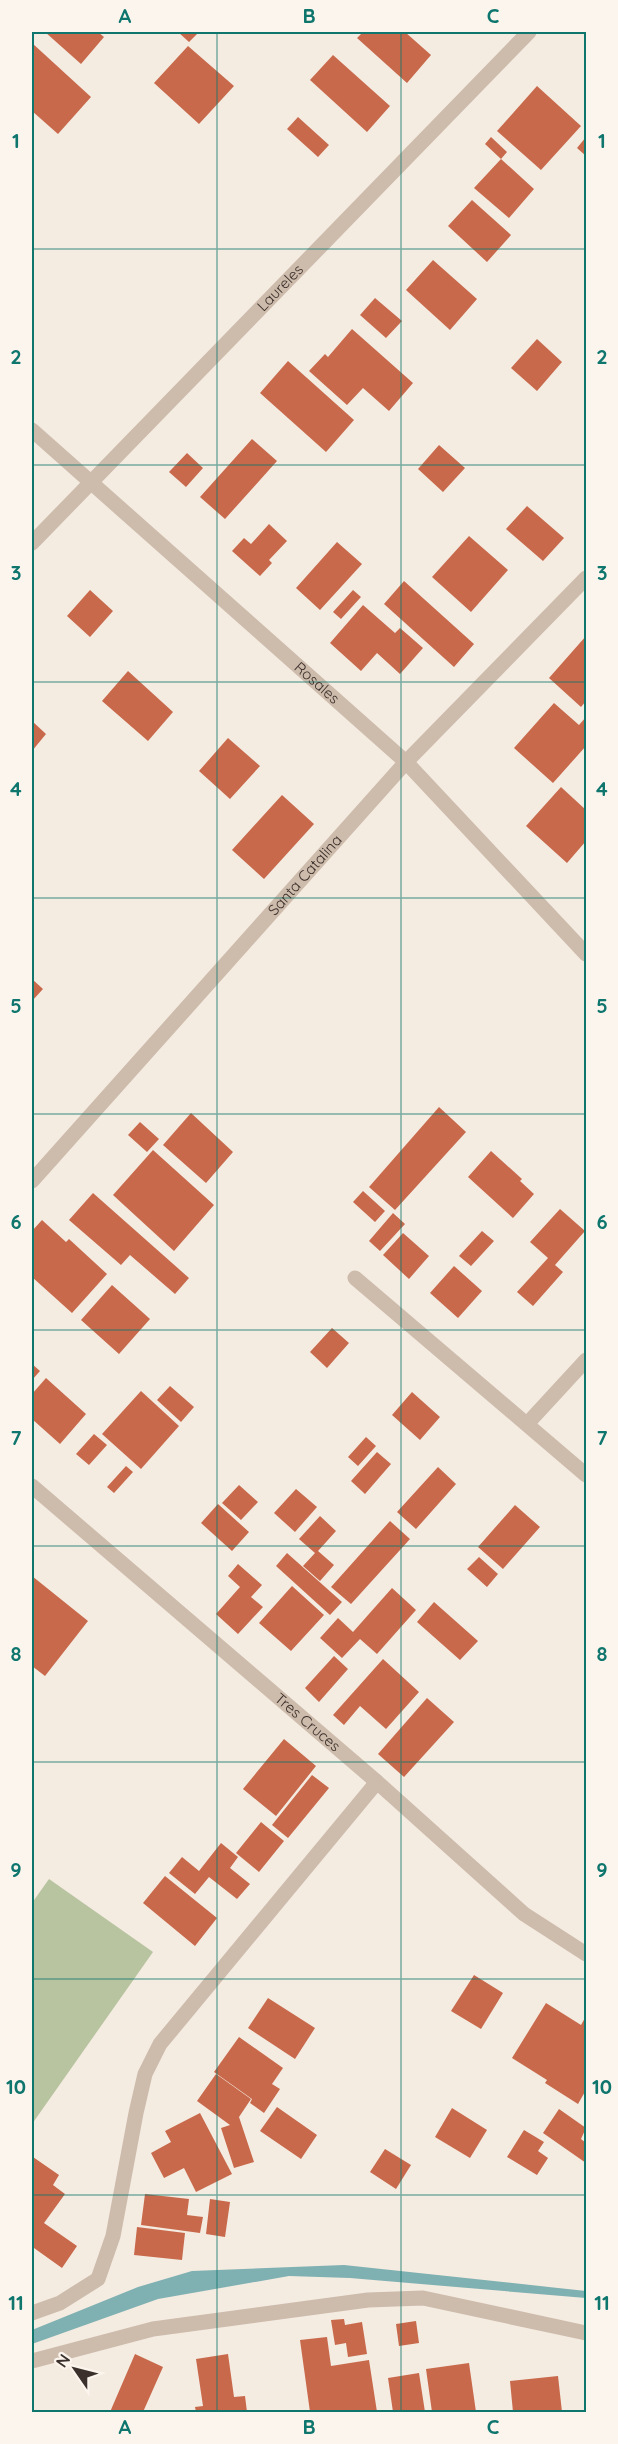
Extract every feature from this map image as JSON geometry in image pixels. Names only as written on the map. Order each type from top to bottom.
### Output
[{"type":"street","name":"Laureles","points":[[32,543],[529,32]]},
{"type":"street","name":"Rosales","points":[[32,430],[406,762],[586,954]]},
{"type":"street","name":"Santa Catalina","points":[[32,1181],[406,762],[586,578]]},
{"type":"street","points":[[355,1278],[586,1475]]},
{"type":"street","points":[[527,1424],[586,1360]]},
{"type":"street","name":"Tres Cruces","points":[[32,1486],[377,1782],[524,1914],[586,1954]]},
{"type":"street","points":[[32,2313],[60,2303],[98,2279],[113,2236],[145,2074],[160,2044],[377,1782]]},
{"type":"street","points":[[32,2361],[153,2329],[368,2300],[423,2298],[586,2332]]},
{"type":"green space","points":[[49,1879],[153,1952],[32,2124],[32,1903]]},
{"type":"water","points":[[344,2265],[586,2291],[586,2298],[350,2278],[289,2276],[158,2299],[32,2344],[32,2330],[138,2287],[192,2271]]},
{"type":"building","points":[[45,32],[98,32],[104,37],[81,64]]},
{"type":"building","points":[[178,32],[199,32],[189,42]]},
{"type":"building","points":[[363,32],[405,32],[431,55],[407,83],[357,38]]},
{"type":"building","points":[[32,43],[91,97],[58,134],[32,111]]},
{"type":"building","points":[[188,46],[234,86],[199,124],[154,83]]},
{"type":"building","points":[[333,55],[390,106],[367,132],[310,80]]},
{"type":"building","points":[[537,86],[581,126],[541,170],[497,131]]},
{"type":"building","points":[[298,117],[329,145],[318,157],[287,129]]},
{"type":"building","points":[[491,137],[507,152],[501,159],[485,144]]},
{"type":"building","points":[[586,137],[586,156],[577,148]]},
{"type":"building","points":[[501,159],[534,189],[509,218],[474,188]]},
{"type":"building","points":[[472,200],[511,235],[487,262],[448,226]]},
{"type":"building","points":[[433,260],[477,299],[450,330],[406,290]]},
{"type":"building","points":[[375,298],[402,321],[386,338],[360,315]]},
{"type":"building","points":[[352,329],[413,383],[389,411],[363,388],[347,405],[309,371],[325,354],[328,357]]},
{"type":"building","points":[[537,339],[562,362],[537,391],[511,368]]},
{"type":"building","points":[[288,361],[354,420],[326,452],[260,393]]},
{"type":"building","points":[[252,439],[277,461],[225,519],[200,497]]},
{"type":"building","points":[[439,445],[465,468],[443,492],[418,469]]},
{"type":"building","points":[[187,453],[203,468],[186,487],[169,472]]},
{"type":"building","points":[[527,506],[564,538],[543,561],[506,529]]},
{"type":"building","points":[[269,524],[287,541],[269,560],[272,563],[260,576],[232,551],[244,538],[251,544]]},
{"type":"building","points":[[469,536],[508,570],[471,612],[432,577]]},
{"type":"building","points":[[337,542],[362,564],[320,610],[296,588]]},
{"type":"building","points":[[404,581],[474,644],[454,667],[384,604]]},
{"type":"building","points":[[90,590],[113,611],[90,637],[67,616]]},
{"type":"building","points":[[353,590],[361,597],[341,619],[333,612]]},
{"type":"building","points":[[363,605],[395,633],[400,628],[423,648],[400,674],[377,653],[361,671],[330,643]]},
{"type":"building","points":[[586,636],[586,701],[581,707],[549,678]]},
{"type":"building","points":[[128,671],[173,712],[148,741],[102,701]]},
{"type":"building","points":[[554,703],[579,725],[586,717],[586,746],[553,783],[514,748]]},
{"type":"building","points":[[32,721],[46,734],[32,751]]},
{"type":"building","points":[[228,738],[260,766],[230,799],[199,771]]},
{"type":"building","points":[[561,787],[586,810],[586,841],[567,863],[526,826]]},
{"type":"building","points":[[282,795],[314,824],[264,879],[232,850]]},
{"type":"building","points":[[32,979],[43,989],[32,1001]]},
{"type":"building","points":[[439,1107],[466,1132],[395,1210],[369,1187]]},
{"type":"building","points":[[191,1113],[233,1152],[206,1183],[163,1145]]},
{"type":"building","points":[[140,1122],[159,1139],[147,1152],[128,1135]]},
{"type":"building","points":[[153,1150],[214,1205],[174,1251],[113,1195]]},
{"type":"building","points":[[491,1151],[522,1179],[520,1181],[534,1194],[513,1218],[468,1177]]},
{"type":"building","points":[[363,1191],[385,1211],[375,1222],[353,1202]]},
{"type":"building","points":[[93,1193],[189,1278],[175,1294],[130,1255],[121,1265],[69,1220]]},
{"type":"building","points":[[560,1209],[585,1231],[555,1265],[563,1272],[533,1306],[517,1292],[548,1258],[530,1242]]},
{"type":"building","points":[[393,1213],[405,1224],[380,1251],[369,1241]]},
{"type":"building","points":[[42,1220],[66,1242],[69,1239],[107,1274],[72,1313],[32,1277],[32,1231]]},
{"type":"building","points":[[482,1231],[494,1241],[471,1266],[459,1256]]},
{"type":"building","points":[[403,1233],[429,1256],[409,1279],[383,1255]]},
{"type":"building","points":[[454,1266],[482,1291],[458,1318],[430,1293]]},
{"type":"building","points":[[112,1285],[150,1319],[119,1354],[81,1320]]},
{"type":"building","points":[[332,1328],[349,1343],[327,1368],[310,1352]]},
{"type":"building","points":[[32,1364],[40,1371],[32,1380]]},
{"type":"building","points":[[46,1378],[86,1414],[60,1444],[32,1419],[32,1394]]},
{"type":"building","points":[[170,1386],[194,1407],[181,1422],[157,1400]]},
{"type":"building","points":[[141,1391],[179,1426],[141,1469],[102,1434]]},
{"type":"building","points":[[412,1392],[440,1417],[420,1440],[392,1415]]},
{"type":"building","points":[[94,1434],[107,1445],[89,1465],[76,1454]]},
{"type":"building","points":[[366,1437],[376,1446],[358,1466],[348,1457]]},
{"type":"building","points":[[377,1452],[391,1464],[365,1494],[351,1481]]},
{"type":"building","points":[[126,1466],[133,1472],[114,1493],[107,1487]]},
{"type":"building","points":[[438,1467],[456,1484],[416,1529],[397,1512]]},
{"type":"building","points":[[239,1485],[258,1502],[241,1520],[222,1503]]},
{"type":"building","points":[[296,1489],[317,1507],[295,1532],[274,1513]]},
{"type":"building","points":[[218,1504],[249,1532],[232,1551],[201,1523]]},
{"type":"building","points":[[515,1505],[540,1527],[503,1569],[478,1547]]},
{"type":"building","points":[[320,1516],[336,1531],[318,1551],[334,1565],[320,1581],[303,1566],[315,1553],[299,1539]]},
{"type":"building","points":[[390,1521],[410,1539],[351,1604],[331,1587]]},
{"type":"building","points":[[287,1553],[342,1602],[330,1615],[276,1566]]},
{"type":"building","points":[[479,1557],[498,1574],[487,1587],[467,1569]]},
{"type":"building","points":[[238,1564],[262,1585],[251,1597],[263,1607],[238,1634],[216,1614],[240,1587],[228,1576]]},
{"type":"building","points":[[32,1576],[88,1621],[45,1676],[32,1666]]},
{"type":"building","points":[[292,1586],[324,1615],[291,1651],[259,1623]]},
{"type":"building","points":[[392,1588],[416,1610],[377,1654],[360,1639],[342,1658],[320,1638],[338,1618],[353,1632]]},
{"type":"building","points":[[434,1602],[478,1641],[460,1660],[417,1622]]},
{"type":"building","points":[[334,1656],[348,1669],[319,1702],[305,1688]]},
{"type":"building","points":[[383,1659],[419,1692],[386,1729],[360,1706],[344,1725],[333,1715]]},
{"type":"building","points":[[427,1698],[454,1722],[404,1777],[378,1754]]},
{"type":"building","points":[[284,1739],[316,1766],[276,1816],[243,1789]]},
{"type":"building","points":[[312,1775],[329,1788],[288,1838],[272,1825]]},
{"type":"building","points":[[261,1822],[284,1841],[259,1872],[236,1853]]},
{"type":"building","points":[[221,1843],[238,1857],[230,1868],[250,1884],[237,1899],[209,1877],[195,1894],[169,1873],[182,1857],[199,1871]]},
{"type":"building","points":[[165,1876],[217,1918],[195,1946],[143,1903]]},
{"type":"building","points":[[474,1975],[503,1993],[481,2029],[451,2011]]},
{"type":"building","points":[[268,1998],[315,2028],[295,2059],[248,2028]]},
{"type":"building","points":[[546,2003],[581,2025],[586,2016],[586,2090],[578,2104],[545,2083],[547,2080],[512,2058]]},
{"type":"building","points":[[239,2037],[283,2068],[272,2084],[280,2089],[264,2113],[250,2103],[252,2099],[214,2072]]},
{"type":"building","points":[[216,2074],[251,2099],[239,2117],[254,2162],[234,2168],[221,2128],[230,2125],[197,2101]]},
{"type":"building","points":[[277,2107],[317,2135],[301,2159],[260,2131]]},
{"type":"building","points":[[452,2108],[487,2130],[470,2158],[435,2137]]},
{"type":"building","points":[[559,2109],[586,2128],[581,2139],[586,2143],[586,2163],[543,2133]]},
{"type":"building","points":[[200,2113],[232,2174],[196,2192],[184,2168],[164,2178],[151,2153],[171,2142],[165,2131]]},
{"type":"building","points":[[524,2130],[544,2142],[538,2151],[548,2158],[537,2175],[507,2157]]},
{"type":"building","points":[[385,2149],[411,2165],[396,2189],[370,2172]]},
{"type":"building","points":[[33,2157],[59,2175],[53,2185],[65,2194],[44,2223],[77,2246],[62,2268],[34,2248],[32,2251]]},
{"type":"building","points":[[145,2194],[189,2199],[187,2215],[203,2217],[200,2233],[141,2225]]},
{"type":"building","points":[[210,2199],[230,2202],[225,2237],[206,2234]]},
{"type":"building","points":[[137,2227],[185,2233],[182,2260],[134,2255]]},
{"type":"building","points":[[344,2319],[345,2325],[362,2322],[367,2354],[348,2357],[346,2343],[335,2345],[331,2320]]},
{"type":"building","points":[[416,2321],[419,2343],[399,2346],[396,2324]]},
{"type":"building","points":[[327,2337],[331,2366],[369,2360],[377,2412],[310,2412],[300,2340]]},
{"type":"building","points":[[135,2354],[163,2367],[143,2412],[110,2412]]},
{"type":"building","points":[[228,2354],[234,2397],[245,2396],[247,2412],[196,2412],[195,2407],[203,2406],[196,2359]]},
{"type":"building","points":[[469,2363],[476,2412],[432,2412],[426,2369]]},
{"type":"building","points":[[419,2373],[425,2412],[393,2412],[388,2378]]},
{"type":"building","points":[[558,2376],[562,2412],[513,2412],[510,2381]]}]
